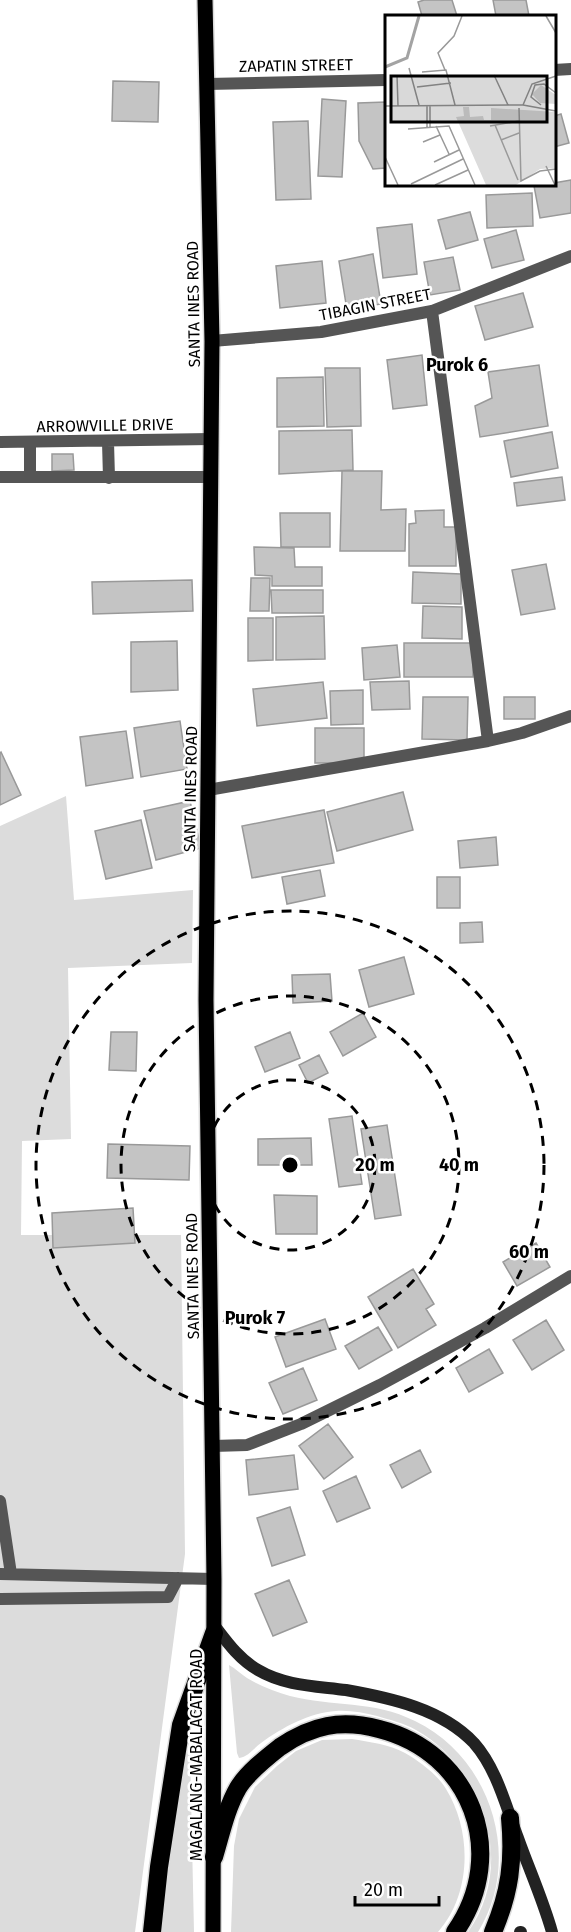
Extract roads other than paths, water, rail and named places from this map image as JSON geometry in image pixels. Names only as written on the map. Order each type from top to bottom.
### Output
[{"type":"highway","points":[[152,1932],[159,1867],[181,1725],[214,1629]]},
{"type":"highway","points":[[214,1857],[226,1817],[239,1787],[267,1756],[296,1736],[341,1723],[364,1725],[389,1731],[416,1742],[438,1759],[458,1780],[472,1807],[480,1836],[481,1865],[477,1890],[466,1916],[455,1932]]},
{"type":"highway","points":[[493,1932],[503,1908],[511,1876],[513,1847],[510,1818]]},
{"type":"main road","name":"SANTA INES ROAD","points":[[206,0],[212,340],[206,1000],[214,1579]]},
{"type":"main road","name":"MAGALANG-MABALACAT ROAD","points":[[213,1932],[214,1579]]},
{"type":"main road","points":[[214,1629],[247,1663],[271,1677],[297,1684],[346,1690],[387,1699],[427,1711],[454,1726],[474,1744],[490,1767],[552,1932]]},
{"type":"street","points":[[556,70],[571,69]]},
{"type":"street","name":"ZAPATIN STREET","points":[[207,84],[385,80]]},
{"type":"street","name":"TIBAGIN STREET","points":[[212,340],[321,332],[432,311],[571,256]]},
{"type":"street","points":[[432,311],[488,741]]},
{"type":"street","name":"ARROWVILLE DRIVE","points":[[0,442],[211,439]]},
{"type":"street","points":[[30,442],[30,477]]},
{"type":"street","points":[[108,442],[109,478]]},
{"type":"street","points":[[0,477],[211,477]]},
{"type":"street","points":[[208,790],[488,741],[571,716]]},
{"type":"street","points":[[213,1446],[247,1444],[301,1424],[485,1328],[571,1276]]},
{"type":"street","points":[[0,1501],[6,1574],[214,1579]]},
{"type":"street","points":[[0,1599],[168,1597],[178,1578]]},
{"type":"district","name":"Purok 6","points":[[457,365]]},
{"type":"district","name":"Purok 7","points":[[255,1318]]}]
